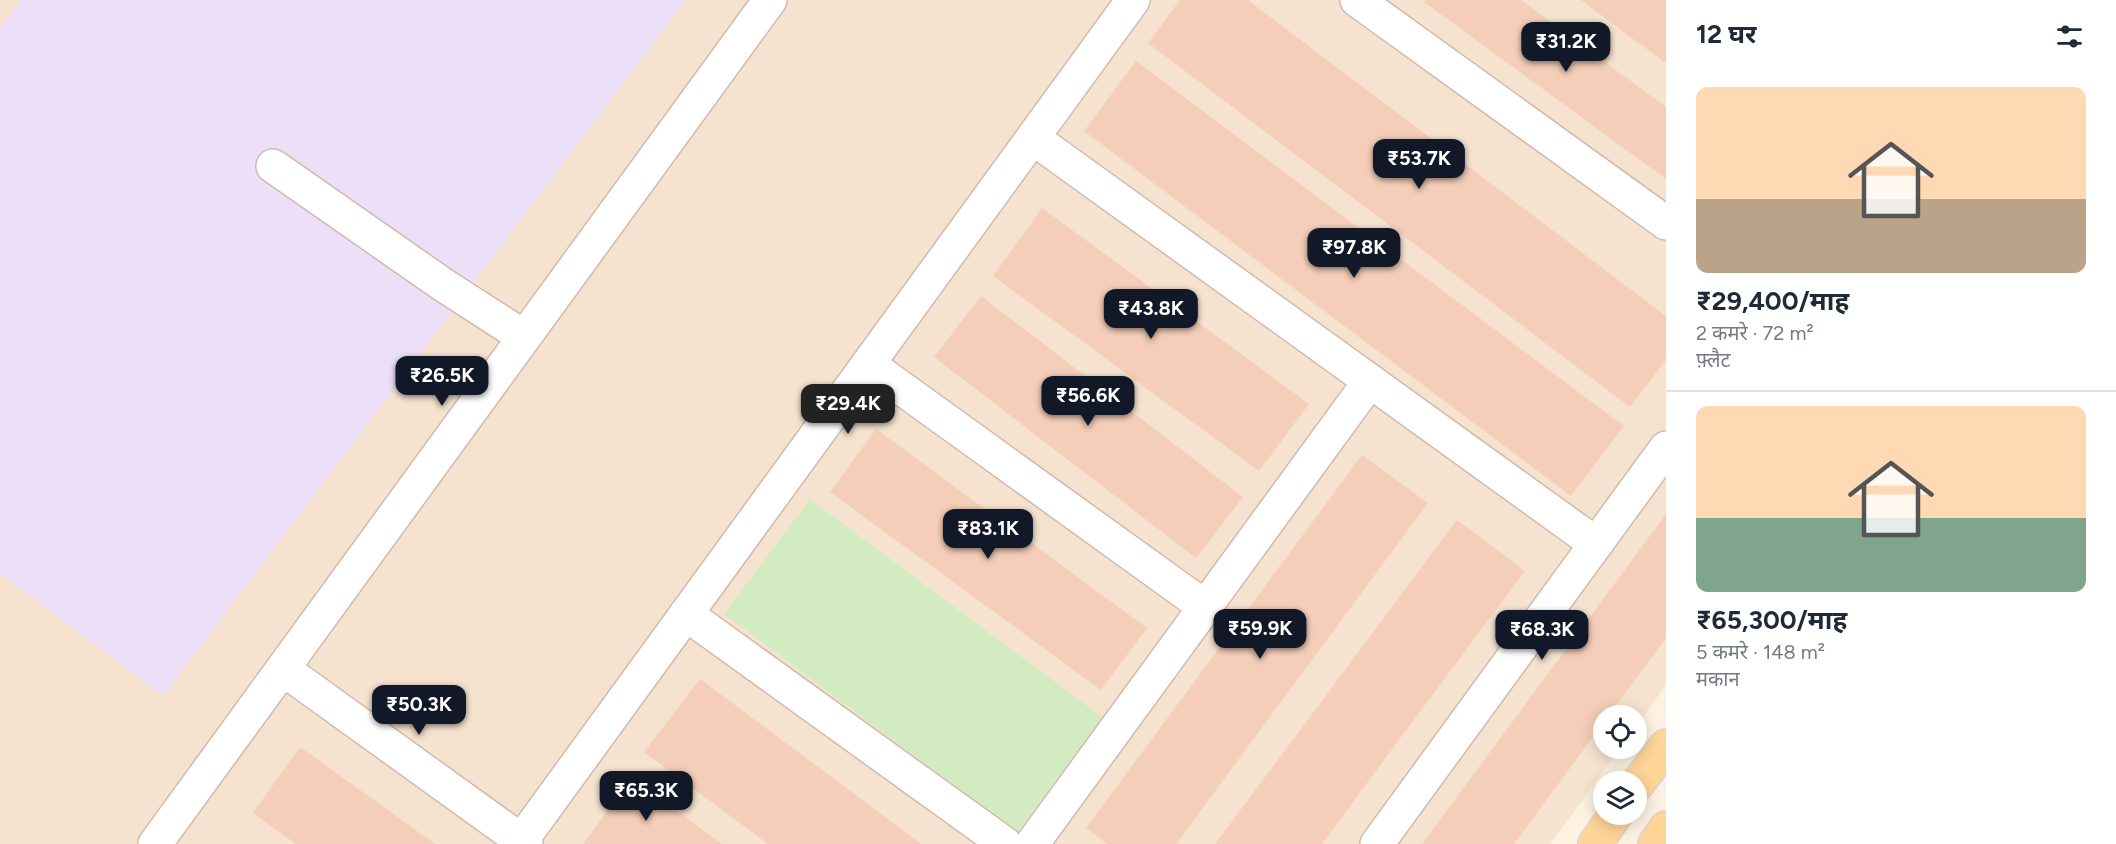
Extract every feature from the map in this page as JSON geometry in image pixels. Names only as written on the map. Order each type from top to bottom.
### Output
[{"type":"main road","points":[[1647,771],[1666,746]]},
{"type":"main road","points":[[1595,844],[1608,825]]},
{"type":"main road","points":[[1655,844],[1666,828]]},
{"type":"street","points":[[155,844],[770,0]]},
{"type":"street","points":[[283,669],[524,842],[686,614],[1134,0]]},
{"type":"street","points":[[1368,3],[1666,223]]},
{"type":"street","points":[[1033,138],[1596,544]]},
{"type":"street","points":[[273,166],[432,277],[524,337]]},
{"type":"street","points":[[868,364],[1205,607]]},
{"type":"street","points":[[1032,844],[1370,381]]},
{"type":"street","points":[[1377,844],[1666,448]]},
{"type":"street","points":[[686,614],[1005,844]]},
{"type":"shaded area","points":[[0,0],[1666,0],[1666,685],[1647,711],[1647,705],[1593,705],[1593,759],[1613,759],[1604,771],[1593,771],[1593,786],[1550,844],[0,844]]},
{"type":"shaded area","points":[[21,0],[686,0],[163,696],[0,573],[0,29]]},
{"type":"green space","points":[[810,499],[1103,718],[1017,832],[724,614]]},
{"type":"building","points":[[1180,0],[1248,0],[1666,316],[1666,360],[1630,407],[1148,43]]},
{"type":"building","points":[[1426,0],[1521,0],[1666,107],[1666,179],[1424,2]]},
{"type":"building","points":[[1581,0],[1666,0],[1666,63],[1629,36]]},
{"type":"building","points":[[1136,61],[1624,426],[1571,496],[1084,131]]},
{"type":"building","points":[[1042,208],[1309,404],[1259,471],[993,276]]},
{"type":"building","points":[[981,296],[1243,497],[1196,558],[934,357]]},
{"type":"building","points":[[876,429],[1147,628],[1101,690],[830,492]]},
{"type":"building","points":[[1362,455],[1428,503],[1176,844],[1107,844],[1086,828]]},
{"type":"building","points":[[1666,514],[1666,638],[1616,705],[1593,705],[1593,737],[1514,844],[1422,844]]},
{"type":"building","points":[[1457,520],[1525,571],[1322,844],[1215,844]]},
{"type":"building","points":[[700,679],[921,844],[768,844],[644,752]]},
{"type":"building","points":[[300,747],[435,844],[296,844],[253,813]]},
{"type":"building","points":[[632,778],[685,817],[722,844],[583,844]]}]
